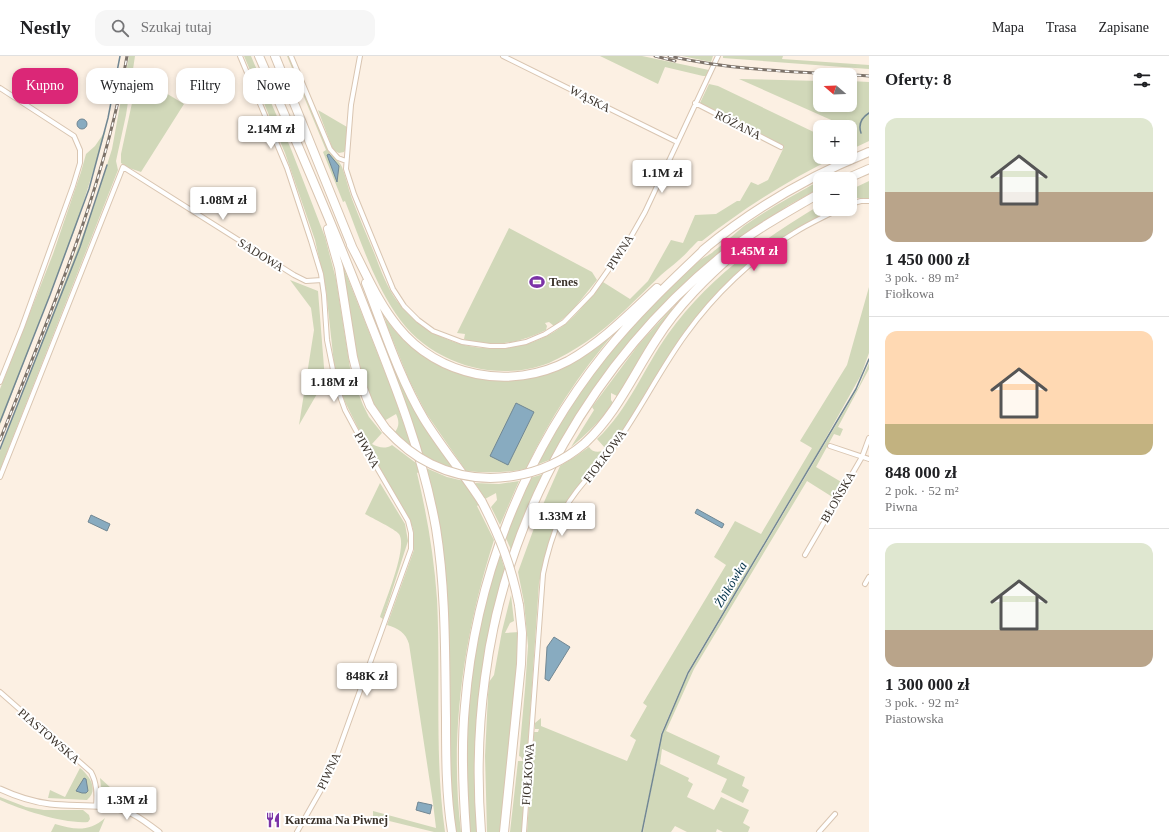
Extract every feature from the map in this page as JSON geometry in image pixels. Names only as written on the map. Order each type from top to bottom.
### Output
[{"type":"highway","points":[[259,56],[348,263],[406,412],[426,479],[432,504],[440,556],[444,603],[447,783],[452,832]]},
{"type":"highway","points":[[274,56],[351,245],[394,356],[415,403],[437,438],[482,502],[497,531],[514,579],[522,633],[521,664],[504,832]]},
{"type":"highway","points":[[351,245],[384,307],[397,326],[413,343],[429,355],[452,367],[480,375],[498,377],[520,376],[542,371],[568,361],[587,349],[609,332],[662,283],[736,225],[773,200],[821,174],[869,152]]},
{"type":"highway","points":[[304,163],[335,252],[353,357],[362,388],[370,406],[386,429],[407,449],[430,464],[457,474],[486,478],[513,476],[540,469],[566,457],[585,443],[614,410],[655,340],[694,290],[713,272],[778,218]]},
{"type":"highway","points":[[857,174],[869,169]]},
{"type":"highway","points":[[481,832],[479,779],[480,724],[489,652],[508,571],[522,532],[543,482],[567,437],[593,397],[619,361],[648,326],[678,295],[723,255],[778,218],[813,197]]},
{"type":"highway","points":[[466,832],[462,766],[464,707],[468,674],[477,624],[485,591],[500,543],[514,507],[551,432],[573,397],[596,365],[635,318],[707,247]]},
{"type":"street","name":"PIWNA","points":[[240,56],[287,168],[311,241],[322,280],[327,340],[335,380],[341,399],[345,410],[366,449],[408,521],[411,533],[411,549],[330,774],[297,832]]},
{"type":"street","points":[[291,56],[330,149],[338,158],[346,161]]},
{"type":"street","name":"PIWNA","points":[[360,56],[352,94],[346,161],[347,174],[392,289],[404,306],[418,320],[433,331],[451,339],[470,344],[490,346],[505,346],[526,342],[552,330],[572,315],[592,293],[605,276],[645,212],[718,56]]},
{"type":"street","name":"WĄSKA","points":[[503,56],[677,142]]},
{"type":"street","points":[[0,88],[74,136],[80,150],[80,163],[22,327],[0,382]]},
{"type":"street","name":"RÓŻANA","points":[[696,103],[781,147]]},
{"type":"street","name":"SADOWA","points":[[0,477],[123,167],[294,275],[306,281],[322,280]]},
{"type":"street","points":[[857,201],[869,201]]},
{"type":"street","name":"FIOŁKOWA","points":[[524,832],[543,574],[547,555],[562,516],[573,498],[618,441],[686,334],[712,302],[741,272],[775,245],[826,216]]},
{"type":"street","name":"BŁOŃSKA","points":[[805,555],[862,457],[869,438]]},
{"type":"street","points":[[830,446],[869,459]]},
{"type":"street","points":[[865,584],[869,576]]},
{"type":"street","name":"PIASTOWSKA","points":[[0,692],[91,772],[95,780],[97,791],[96,806]]},
{"type":"street","points":[[0,789],[42,803],[96,806],[117,809],[130,813],[159,832]]},
{"type":"street","points":[[819,832],[836,814]]},
{"type":"green space","points":[[129,56],[135,56],[133,68],[127,68]]},
{"type":"green space","points":[[244,56],[251,56],[256,68],[249,68]]},
{"type":"green space","points":[[287,56],[289,56],[294,68],[292,68]]},
{"type":"green space","points":[[600,56],[642,56],[709,70],[706,76],[703,76],[665,67],[658,84]]},
{"type":"green space","points":[[682,56],[713,56],[711,62]]},
{"type":"green space","points":[[723,56],[783,56],[782,59],[869,65],[869,69],[857,68],[723,58]]},
{"type":"green space","points":[[739,79],[813,81],[813,112]]},
{"type":"green space","points":[[857,81],[869,82],[869,141],[857,147],[857,120],[831,120],[813,112],[857,112]]},
{"type":"green space","points":[[709,84],[718,86],[813,132],[813,164],[822,164],[750,206],[702,241],[698,241],[634,302],[586,342],[549,363],[528,369],[507,371],[485,370],[464,365],[444,357],[426,345],[410,331],[396,314],[380,287],[345,201],[343,202],[323,152],[326,150],[304,97],[304,92],[327,148],[342,167],[355,206],[387,285],[393,296],[412,317],[430,330],[449,340],[470,346],[491,348],[513,347],[534,342],[554,332],[574,316],[603,282],[630,299],[648,281],[671,240],[683,243],[695,215],[716,214],[737,201],[740,201],[751,182],[758,185],[768,180],[784,147],[700,103]]},
{"type":"green space","points":[[168,94],[176,99],[176,104],[184,104],[141,172],[129,168],[121,163],[121,154],[132,104],[168,104]]},
{"type":"green space","points":[[120,104],[128,104],[116,161],[118,170],[0,470],[0,451],[95,203],[112,149]]},
{"type":"green space","points":[[264,104],[272,104],[291,149],[325,237],[336,279],[351,374],[369,417],[382,433],[372,444],[382,448],[392,445],[416,463],[419,472],[417,473],[430,536],[437,599],[439,745],[445,832],[434,832],[373,817],[373,811],[436,828],[409,644],[406,637],[401,632],[387,625],[414,550],[413,528],[368,448],[344,400],[335,373],[326,290],[315,240],[285,153]]},
{"type":"green space","points":[[318,110],[347,127],[346,149],[344,152],[339,153],[333,150]]},
{"type":"green space","points":[[106,130],[75,229],[0,425],[0,389],[53,254],[86,154],[95,146]]},
{"type":"green space","points":[[869,181],[869,198],[857,198],[857,187]]},
{"type":"green space","points":[[813,184],[813,192],[789,205],[741,237],[638,333],[615,360],[579,412],[552,459],[536,465],[571,407],[590,379],[610,351],[641,315],[687,271],[744,226]]},
{"type":"green space","points":[[813,209],[813,216],[820,216],[789,234],[750,262],[715,295],[683,334],[619,437],[575,490],[558,519],[547,549],[539,583],[522,832],[510,832],[518,761],[523,761],[519,756],[528,646],[524,602],[518,572],[541,509],[560,466],[589,447],[597,452],[606,449],[597,439],[608,428],[627,402],[659,347],[683,314],[700,295],[737,262],[757,246]]},
{"type":"green space","name":"Tenes","points":[[509,228],[592,272],[597,280],[571,312],[554,326],[549,322],[545,323],[547,326],[546,330],[512,342],[494,344],[468,341],[464,339],[465,334],[457,333]]},
{"type":"green space","points":[[341,264],[392,390],[412,448],[394,433],[398,424],[396,414],[384,421],[371,400],[358,364]]},
{"type":"green space","points":[[290,280],[318,291],[325,380],[299,425],[314,330],[311,308]]},
{"type":"green space","points":[[869,287],[869,353],[861,375],[818,452],[688,671],[661,734],[642,832],[527,832],[534,732],[538,732],[539,729],[535,729],[535,723],[541,718],[541,726],[627,761],[636,740],[630,736],[647,706],[643,703],[726,565],[714,557],[735,521],[761,534],[812,448],[800,441],[847,365]]},
{"type":"green space","points":[[672,308],[673,309],[644,352],[619,397],[611,393],[611,400],[613,403],[594,426],[571,447],[594,410],[592,407],[639,344]]},
{"type":"green space","points":[[384,315],[392,328],[403,340],[430,360],[460,374],[490,380],[527,378],[596,347],[615,332],[577,381],[545,432],[526,469],[503,472],[473,472],[466,471],[426,413],[409,380]]},
{"type":"green space","points":[[376,318],[400,379],[455,469],[423,455],[402,392],[373,320]]},
{"type":"green space","points":[[869,363],[869,369],[838,427],[843,429],[840,436],[834,434],[816,467],[843,483],[834,498],[807,481],[694,669],[666,731],[720,756],[717,764],[745,777],[742,786],[749,790],[743,803],[721,792],[727,779],[662,749],[660,764],[689,778],[688,781],[693,784],[687,797],[714,810],[721,797],[749,810],[743,823],[750,827],[748,832],[723,832],[717,829],[716,832],[687,832],[675,826],[671,832],[643,832],[661,739],[685,680],[859,386]]},
{"type":"green space","points":[[426,468],[447,477],[464,481],[480,504],[477,506],[494,540],[474,611],[462,684],[458,721],[457,758],[461,832],[455,832],[450,774],[447,608]]},
{"type":"green space","points":[[544,474],[525,516],[512,552],[505,536],[530,478]]},
{"type":"green space","points":[[519,481],[500,525],[491,507],[497,500],[496,493],[485,499],[475,483],[499,484]]},
{"type":"green space","points":[[380,483],[405,524],[408,541],[383,619],[380,617],[398,562],[401,550],[401,541],[397,532],[365,514]]},
{"type":"green space","points":[[500,554],[505,570],[487,640],[480,685],[478,832],[470,832],[466,772],[466,731],[470,687],[482,615]]},
{"type":"green space","points":[[511,595],[514,621],[510,623],[505,633],[519,632],[519,645],[501,832],[487,832],[485,756],[489,682],[494,675],[502,631]]},
{"type":"green space","points":[[80,768],[92,783],[93,788],[91,796],[87,800],[48,798],[50,790],[65,797]]},
{"type":"green space","points":[[100,778],[135,810],[107,802],[102,797]]},
{"type":"green space","points":[[0,797],[26,807],[44,810],[83,810],[89,815],[90,819],[88,822],[78,822],[55,819],[9,804],[0,800]]},
{"type":"green space","points":[[105,818],[99,832],[51,832],[55,824],[69,828],[87,828],[99,823]]},
{"type":"water","points":[[80,119],[84,119],[86,120],[86,128],[80,129],[77,126],[77,122]]},
{"type":"water","points":[[329,154],[339,166],[337,182],[327,155]]},
{"type":"water","points":[[516,403],[534,412],[508,465],[490,456]]},
{"type":"water","points":[[697,509],[724,524],[722,528],[695,513]]},
{"type":"water","points":[[91,515],[110,524],[107,531],[88,522]]},
{"type":"water","points":[[554,637],[570,647],[549,681],[545,679],[547,647]]},
{"type":"water","points":[[84,778],[86,779],[88,791],[86,793],[82,793],[76,791]]},
{"type":"water","points":[[418,802],[432,805],[430,814],[416,810]]},
{"type":"waterway","points":[[0,422],[50,295],[89,189],[108,118],[120,56]]},
{"type":"waterway","name":"Żbikówka","points":[[861,133],[861,122],[869,113]]},
{"type":"waterway","points":[[0,449],[80,247],[107,165]]},
{"type":"waterway","name":"Żbikówka","points":[[642,832],[662,734],[688,673],[856,389],[869,359]]},
{"type":"railway","points":[[0,440],[38,346],[74,251],[90,203],[117,106],[127,56]]},
{"type":"railway","points":[[655,56],[675,61]]},
{"type":"railway","points":[[669,56],[743,68],[869,76]]},
{"type":"place","name":"Tenes","points":[[537,282]]},
{"type":"place","name":"Karczma Na Piwnej","points":[[273,820]]}]
